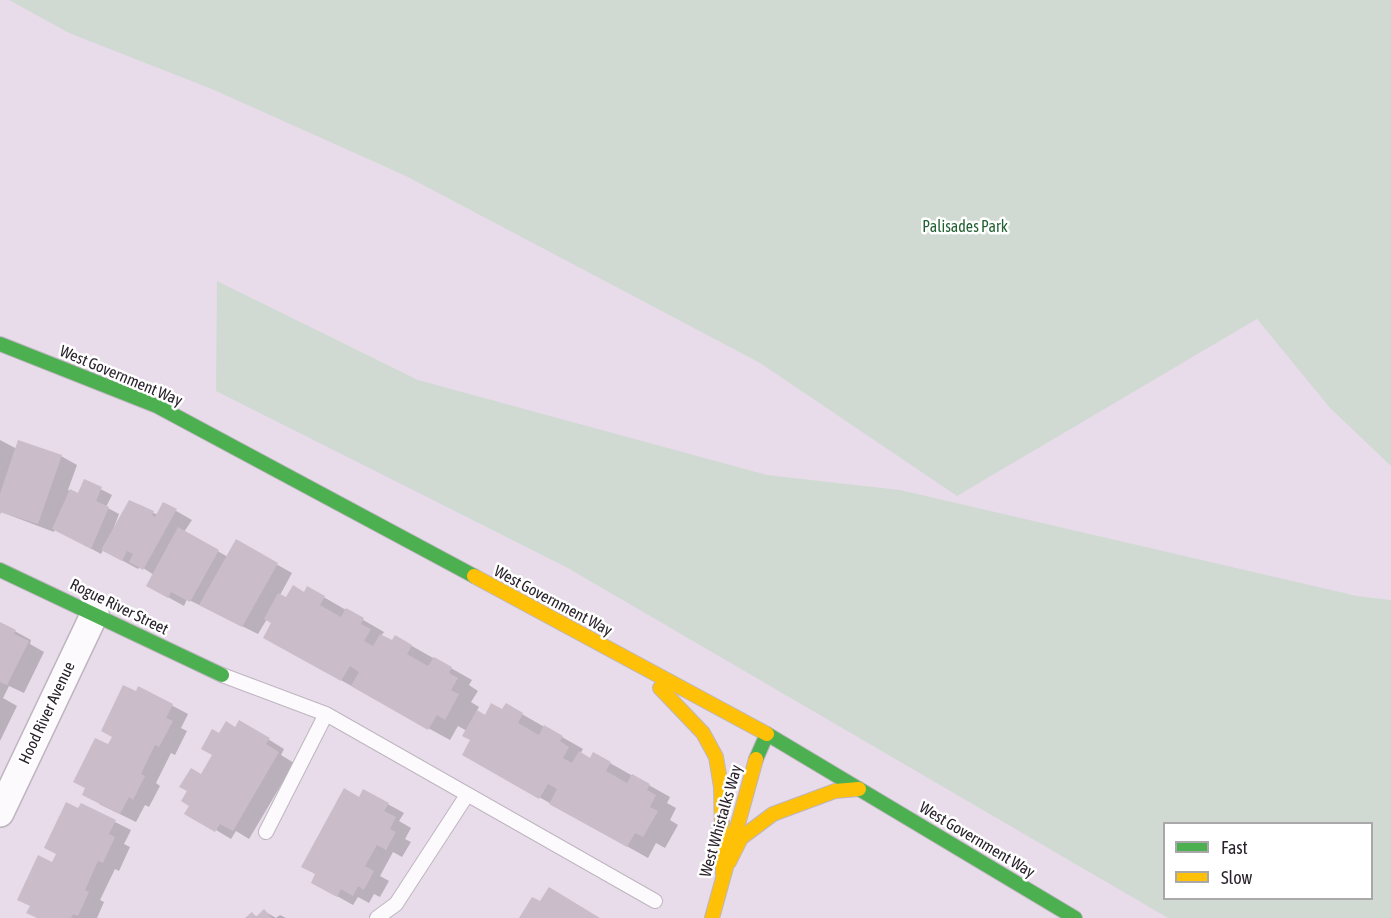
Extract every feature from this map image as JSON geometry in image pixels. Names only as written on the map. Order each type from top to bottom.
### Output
[{"type":"main road","name":"West Government Way","points":[[0,344],[157,406],[767,734],[1075,918]]},
{"type":"main road","name":"Rogue River Street","points":[[0,570],[222,675]]},
{"type":"main road","points":[[641,667],[703,733],[716,757],[721,787],[723,874]]},
{"type":"main road","name":"West Whistalks Way","points":[[712,918],[756,759],[767,734]]},
{"type":"main road","points":[[723,874],[741,838],[773,814],[835,791],[859,789]]},
{"type":"street","name":"Hood River Avenue","points":[[0,813],[95,613]]},
{"type":"lane","points":[[222,675],[326,714],[655,901]]},
{"type":"lane","points":[[266,832],[326,714]]},
{"type":"lane","points":[[377,918],[396,904],[466,795]]},
{"type":"green space","name":"Palisades Park","points":[[9,0],[1391,0],[1391,466],[1330,408],[1257,319],[957,496],[760,363],[406,176],[214,90],[69,33]]},
{"type":"green space","points":[[217,281],[418,380],[767,475],[900,490],[1357,596],[1391,600],[1391,918],[1168,918],[566,567],[216,391]]},
{"type":"building","points":[[18,440],[62,455],[38,524],[0,512],[0,494]]},
{"type":"building","points":[[84,479],[102,487],[96,501],[109,507],[91,549],[52,529],[70,489],[78,493]]},
{"type":"building","points":[[129,500],[154,511],[152,515],[155,517],[163,502],[177,509],[143,570],[129,562],[133,554],[127,551],[122,561],[101,550]]},
{"type":"building","points":[[178,527],[219,550],[190,602],[171,592],[168,598],[146,586]]},
{"type":"building","points":[[236,539],[278,563],[242,627],[199,605]]},
{"type":"building","points":[[293,585],[304,592],[307,586],[325,596],[320,605],[341,617],[346,608],[364,618],[361,624],[371,629],[364,641],[373,646],[380,634],[392,640],[395,635],[412,645],[407,654],[428,666],[434,657],[452,667],[449,673],[458,678],[451,690],[459,694],[445,720],[437,715],[428,730],[351,686],[359,672],[350,666],[341,681],[263,638],[271,623],[264,619],[278,593],[286,597]]},
{"type":"building","points":[[0,622],[16,630],[14,634],[29,641],[7,685],[0,682]]},
{"type":"building","points":[[123,685],[136,691],[138,686],[173,704],[166,718],[173,721],[159,747],[155,745],[141,774],[145,776],[133,800],[129,797],[120,814],[82,795],[85,788],[73,782],[95,738],[108,744],[112,737],[101,731]]},
{"type":"building","points":[[491,703],[502,709],[506,703],[523,713],[518,723],[539,735],[544,725],[563,736],[560,741],[569,747],[563,758],[572,763],[579,751],[590,758],[593,752],[611,762],[606,771],[627,783],[632,774],[650,784],[647,790],[656,795],[650,807],[658,811],[643,837],[635,833],[627,847],[549,804],[557,789],[548,784],[539,799],[462,755],[470,740],[462,736],[477,710],[485,715]]},
{"type":"building","points":[[239,720],[270,738],[266,744],[279,752],[233,831],[220,824],[215,832],[184,814],[189,806],[181,801],[187,791],[179,787],[191,768],[201,774],[212,755],[201,749],[212,729],[219,733],[226,721],[235,727]]},
{"type":"building","points":[[344,788],[359,797],[363,789],[389,803],[384,811],[396,817],[390,829],[396,832],[386,850],[377,845],[365,866],[374,871],[364,890],[358,886],[353,896],[341,889],[337,897],[311,883],[315,874],[301,867]]},
{"type":"building","points":[[66,802],[78,808],[81,803],[116,820],[109,834],[115,837],[103,863],[98,861],[85,890],[89,892],[78,916],[73,914],[71,918],[37,918],[26,913],[30,906],[17,900],[38,855],[52,862],[56,854],[44,848]]},
{"type":"building","points":[[549,887],[600,918],[519,918],[532,897],[540,901]]},
{"type":"building","points":[[264,909],[272,918],[245,918],[252,912],[256,917]]},
{"type":"traffic: fast","points":[[0,344],[157,406],[474,576]]},
{"type":"traffic: fast","points":[[0,570],[222,675]]},
{"type":"traffic: fast","points":[[756,759],[767,734],[1075,918]]},
{"type":"traffic: slow","points":[[474,576],[767,734]]},
{"type":"traffic: slow","points":[[660,688],[703,733],[716,757],[721,787],[723,874]]},
{"type":"traffic: slow","points":[[712,918],[756,759]]},
{"type":"traffic: slow","points":[[729,862],[741,838],[773,814],[835,791],[859,789]]}]
